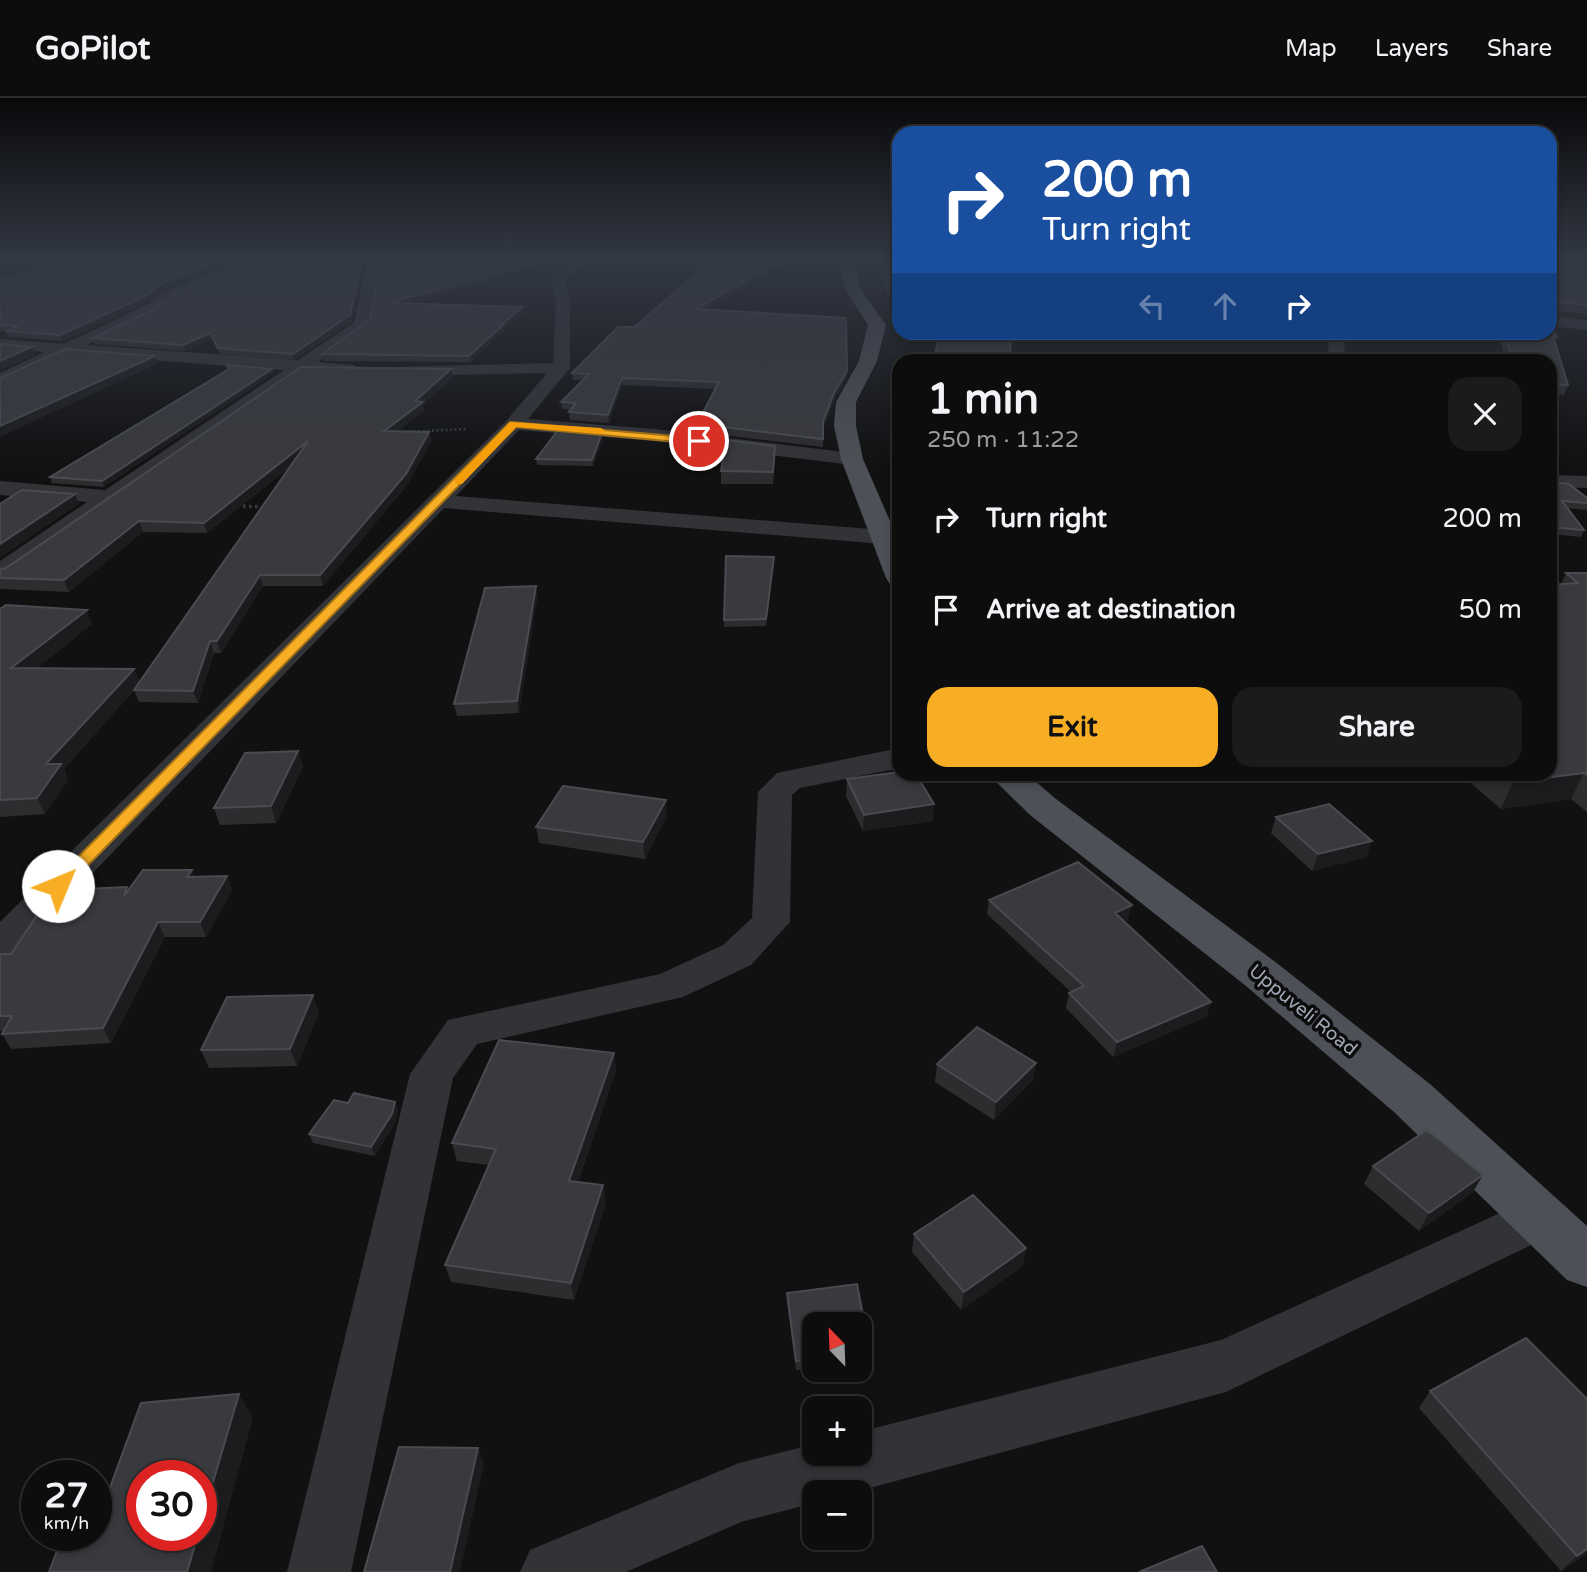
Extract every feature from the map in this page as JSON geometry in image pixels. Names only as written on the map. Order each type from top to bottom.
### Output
[{"type":"main road","points":[[876,328],[867,361],[846,402],[845,426],[852,459],[892,559]]},
{"type":"main road","name":"Uppuveli Road","points":[[1014,781],[1043,807],[1262,975],[1412,1098],[1587,1262]]},
{"type":"street","points":[[0,380],[111,328]]},
{"type":"street","points":[[0,572],[357,328]]},
{"type":"street","points":[[0,944],[511,426],[561,368],[562,328]]},
{"type":"street","points":[[0,344],[299,368],[366,370]]},
{"type":"street","points":[[390,370],[561,368]]},
{"type":"street","points":[[511,426],[654,435],[852,459]]},
{"type":"street","points":[[1557,481],[1587,482]]},
{"type":"street","points":[[0,488],[109,497]]},
{"type":"street","points":[[439,501],[883,537]]},
{"type":"street","points":[[319,1572],[432,1073],[463,1031],[669,988],[737,955],[771,922],[775,792],[789,780],[892,760]]},
{"type":"street","points":[[552,1572],[739,1493],[1226,1365],[1540,1217]]},
{"type":"path","points":[[396,433],[511,426]]},
{"type":"path","points":[[224,505],[276,506]]},
{"type":"building","points":[[14,328],[76,328],[60,335],[6,331]]},
{"type":"building","points":[[114,328],[331,328],[293,354],[218,348],[210,333],[183,345],[93,338]]},
{"type":"building","points":[[358,328],[500,328],[469,356],[322,354]]},
{"type":"building","points":[[617,328],[846,328],[847,371],[834,393],[823,422],[823,439],[697,424],[719,382],[622,378],[608,415],[569,412],[576,403],[561,402],[589,374],[572,373]]},
{"type":"building","points":[[938,340],[1011,340],[1010,354],[935,354]]},
{"type":"building","points":[[1506,340],[1554,340],[1568,385],[1557,384],[1557,354],[1511,354]]},
{"type":"building","points":[[0,344],[32,347],[0,361]]},
{"type":"building","points":[[65,349],[155,356],[0,426],[0,378]]},
{"type":"building","points":[[227,365],[272,369],[102,481],[50,477],[229,369]]},
{"type":"building","points":[[301,367],[451,369],[415,401],[423,402],[384,431],[429,432],[406,474],[320,575],[260,575],[217,641],[210,641],[193,691],[134,690],[308,441],[204,523],[139,521],[64,580],[0,578],[0,569],[6,568]]},
{"type":"building","points":[[558,430],[602,433],[592,460],[536,459]]},
{"type":"building","points":[[726,440],[775,446],[773,472],[721,471]]},
{"type":"building","points":[[1557,483],[1569,484],[1587,498],[1587,503],[1562,501],[1584,530],[1557,528]]},
{"type":"building","points":[[22,490],[75,494],[0,544],[0,504]]},
{"type":"building","points":[[726,556],[774,557],[766,619],[724,620]]},
{"type":"building","points":[[1566,573],[1587,573],[1587,775],[1584,773],[1557,776],[1557,584],[1578,583]]},
{"type":"building","points":[[536,586],[517,701],[454,704],[485,588]]},
{"type":"building","points":[[6,605],[87,610],[11,668],[134,669],[46,764],[61,764],[37,798],[0,800],[0,609]]},
{"type":"building","points":[[298,751],[271,806],[214,808],[245,753]]},
{"type":"building","points":[[892,773],[892,781],[920,781],[934,804],[864,815],[847,779]]},
{"type":"building","points":[[563,786],[666,800],[643,842],[536,827]]},
{"type":"building","points":[[1329,804],[1372,841],[1318,854],[1276,817]]},
{"type":"building","points":[[1078,862],[1132,905],[1115,913],[1211,1002],[1117,1042],[1069,993],[1084,986],[989,900]]},
{"type":"building","points":[[143,870],[192,870],[187,877],[227,876],[200,922],[158,922],[103,1028],[2,1034],[12,1016],[0,1016],[0,954],[11,954],[44,905],[59,890],[127,887],[124,896]]},
{"type":"building","points":[[313,995],[290,1049],[201,1050],[227,997]]},
{"type":"building","points":[[977,1027],[1036,1063],[996,1102],[937,1064]]},
{"type":"building","points":[[499,1040],[614,1053],[569,1181],[603,1185],[571,1283],[445,1265],[496,1149],[452,1143]]},
{"type":"building","points":[[354,1093],[395,1102],[392,1114],[371,1147],[309,1134],[334,1100],[348,1103]]},
{"type":"building","points":[[1427,1130],[1483,1175],[1429,1213],[1373,1166]]},
{"type":"building","points":[[973,1195],[1026,1248],[964,1292],[914,1234]]},
{"type":"building","points":[[857,1284],[862,1312],[802,1312],[802,1360],[796,1361],[787,1293]]},
{"type":"building","points":[[1526,1338],[1587,1399],[1587,1549],[1577,1556],[1430,1391]]},
{"type":"building","points":[[239,1394],[217,1469],[217,1460],[126,1460],[126,1551],[193,1551],[187,1572],[49,1572],[57,1551],[112,1551],[112,1482],[141,1403]]},
{"type":"building","points":[[399,1447],[478,1448],[450,1572],[364,1572]]},
{"type":"building","points":[[1202,1546],[1217,1572],[1139,1572]]},
{"type":"slow traffic","points":[[458,482],[513,424],[601,431]]},
{"type":"route","points":[[58,886],[513,424],[699,441]]}]
